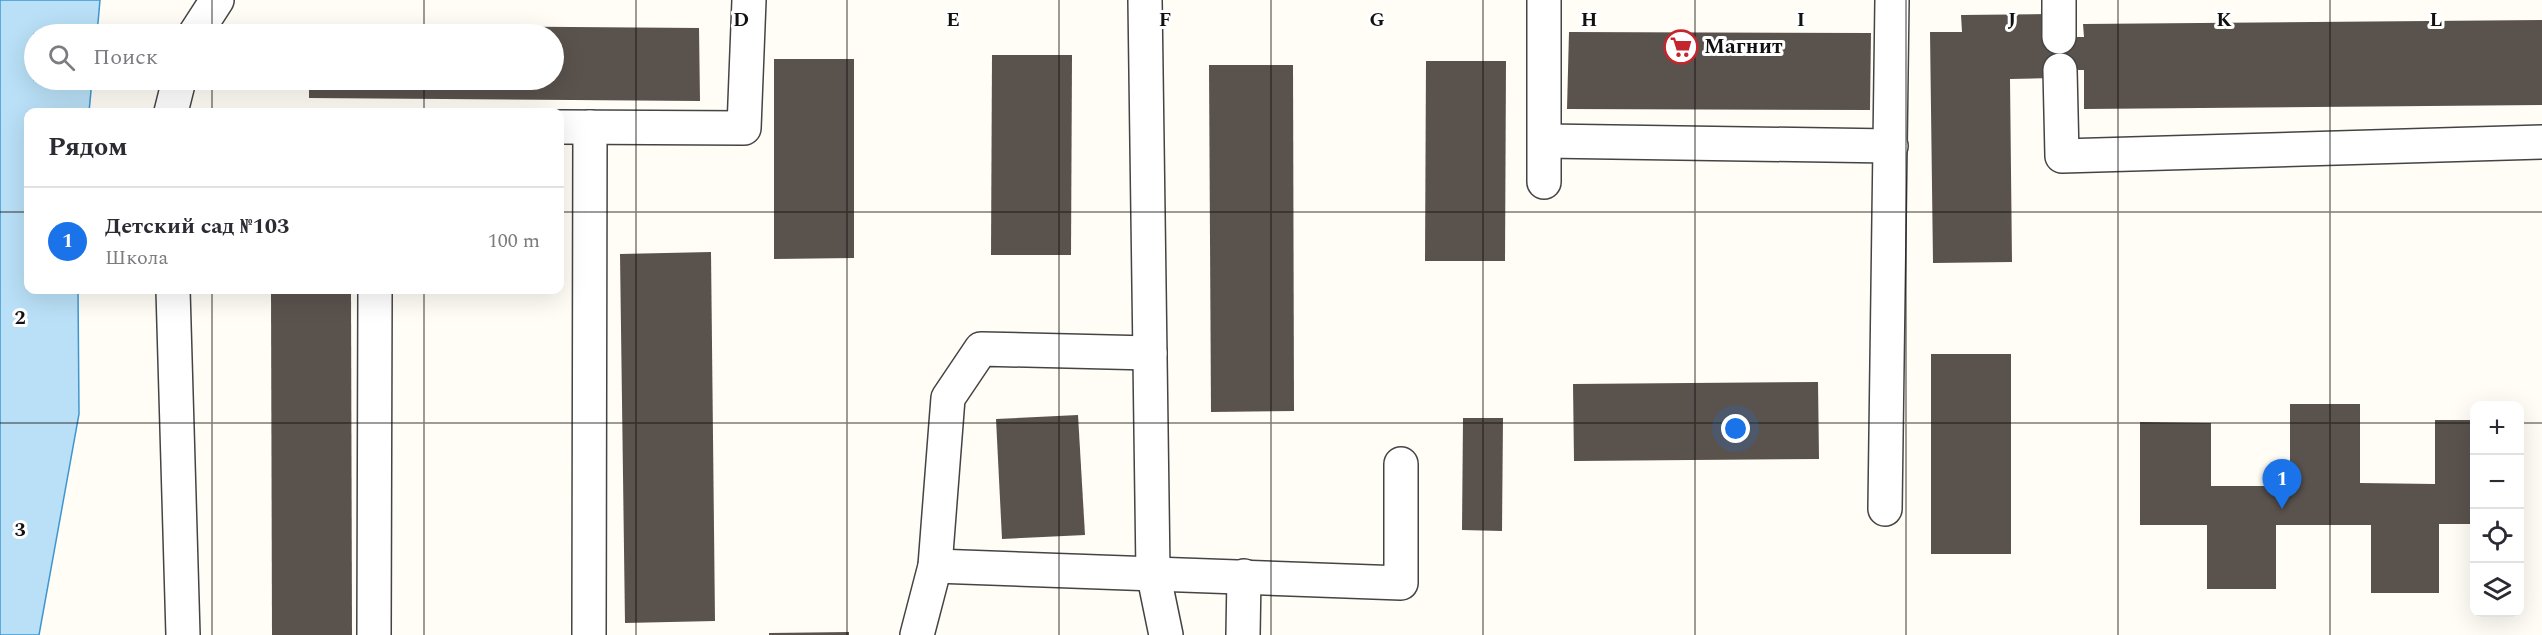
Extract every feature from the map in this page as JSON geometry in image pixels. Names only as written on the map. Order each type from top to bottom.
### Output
[{"type":"street","points":[[201,24],[217,0]]},
{"type":"street","points":[[589,635],[574,127],[744,128],[749,0]]},
{"type":"street","points":[[1145,0],[1153,572],[1166,635]]},
{"type":"street","points":[[1544,0],[1544,182]]},
{"type":"street","points":[[1885,509],[1892,0]]},
{"type":"street","points":[[2059,0],[2060,37]]},
{"type":"street","points":[[2060,70],[2062,156],[2542,142]]},
{"type":"street","points":[[172,108],[176,90]]},
{"type":"street","points":[[1545,141],[1891,146]]},
{"type":"street","points":[[173,294],[183,635]]},
{"type":"street","points":[[374,635],[375,294]]},
{"type":"street","points":[[917,635],[935,566],[948,398],[981,349],[1150,353]]},
{"type":"street","points":[[935,566],[1153,572],[1401,583],[1401,464]]},
{"type":"street","points":[[1243,635],[1244,576]]},
{"type":"water","points":[[0,0],[100,0],[98,24],[24,24],[24,90],[91,90],[89,108],[24,108],[24,294],[78,294],[79,414],[39,635],[0,635]]},
{"type":"building","points":[[2049,14],[2049,37],[2084,37],[2083,24],[2542,20],[2542,105],[2084,109],[2084,70],[2052,70],[2052,78],[2010,79],[2012,262],[1933,263],[1930,32],[1962,32],[1961,15]]},
{"type":"building","points":[[564,27],[699,28],[700,101],[309,98],[309,90],[564,90]]},
{"type":"building","points":[[1569,32],[1871,33],[1870,110],[1567,109]]},
{"type":"building","points":[[992,55],[1072,55],[1071,255],[991,255]]},
{"type":"building","points":[[774,59],[854,59],[854,258],[774,259]]},
{"type":"building","points":[[1426,61],[1506,61],[1505,261],[1425,261]]},
{"type":"building","points":[[1209,65],[1293,65],[1294,411],[1211,412]]},
{"type":"building","points":[[711,252],[715,621],[625,623],[620,254]]},
{"type":"building","points":[[271,294],[351,294],[352,635],[272,635]]},
{"type":"building","points":[[1931,354],[2011,354],[2011,554],[1931,554]]},
{"type":"building","points":[[1818,382],[1819,459],[1574,461],[1573,384]]},
{"type":"building","points":[[2290,404],[2360,404],[2360,483],[2435,484],[2435,420],[2470,420],[2470,524],[2439,524],[2439,593],[2371,593],[2371,525],[2276,525],[2276,589],[2207,589],[2207,525],[2140,525],[2140,422],[2211,423],[2211,486],[2290,486]]},
{"type":"building","points":[[1078,415],[1085,535],[1002,539],[996,419]]},
{"type":"building","points":[[1463,418],[1503,418],[1502,531],[1462,530]]},
{"type":"building","points":[[849,632],[849,635],[769,635],[769,633]]},
{"type":"place","name":"Магнит","points":[[1681,47]]},
{"type":"place","name":"Детский сад №103","points":[[2282,509]]}]
